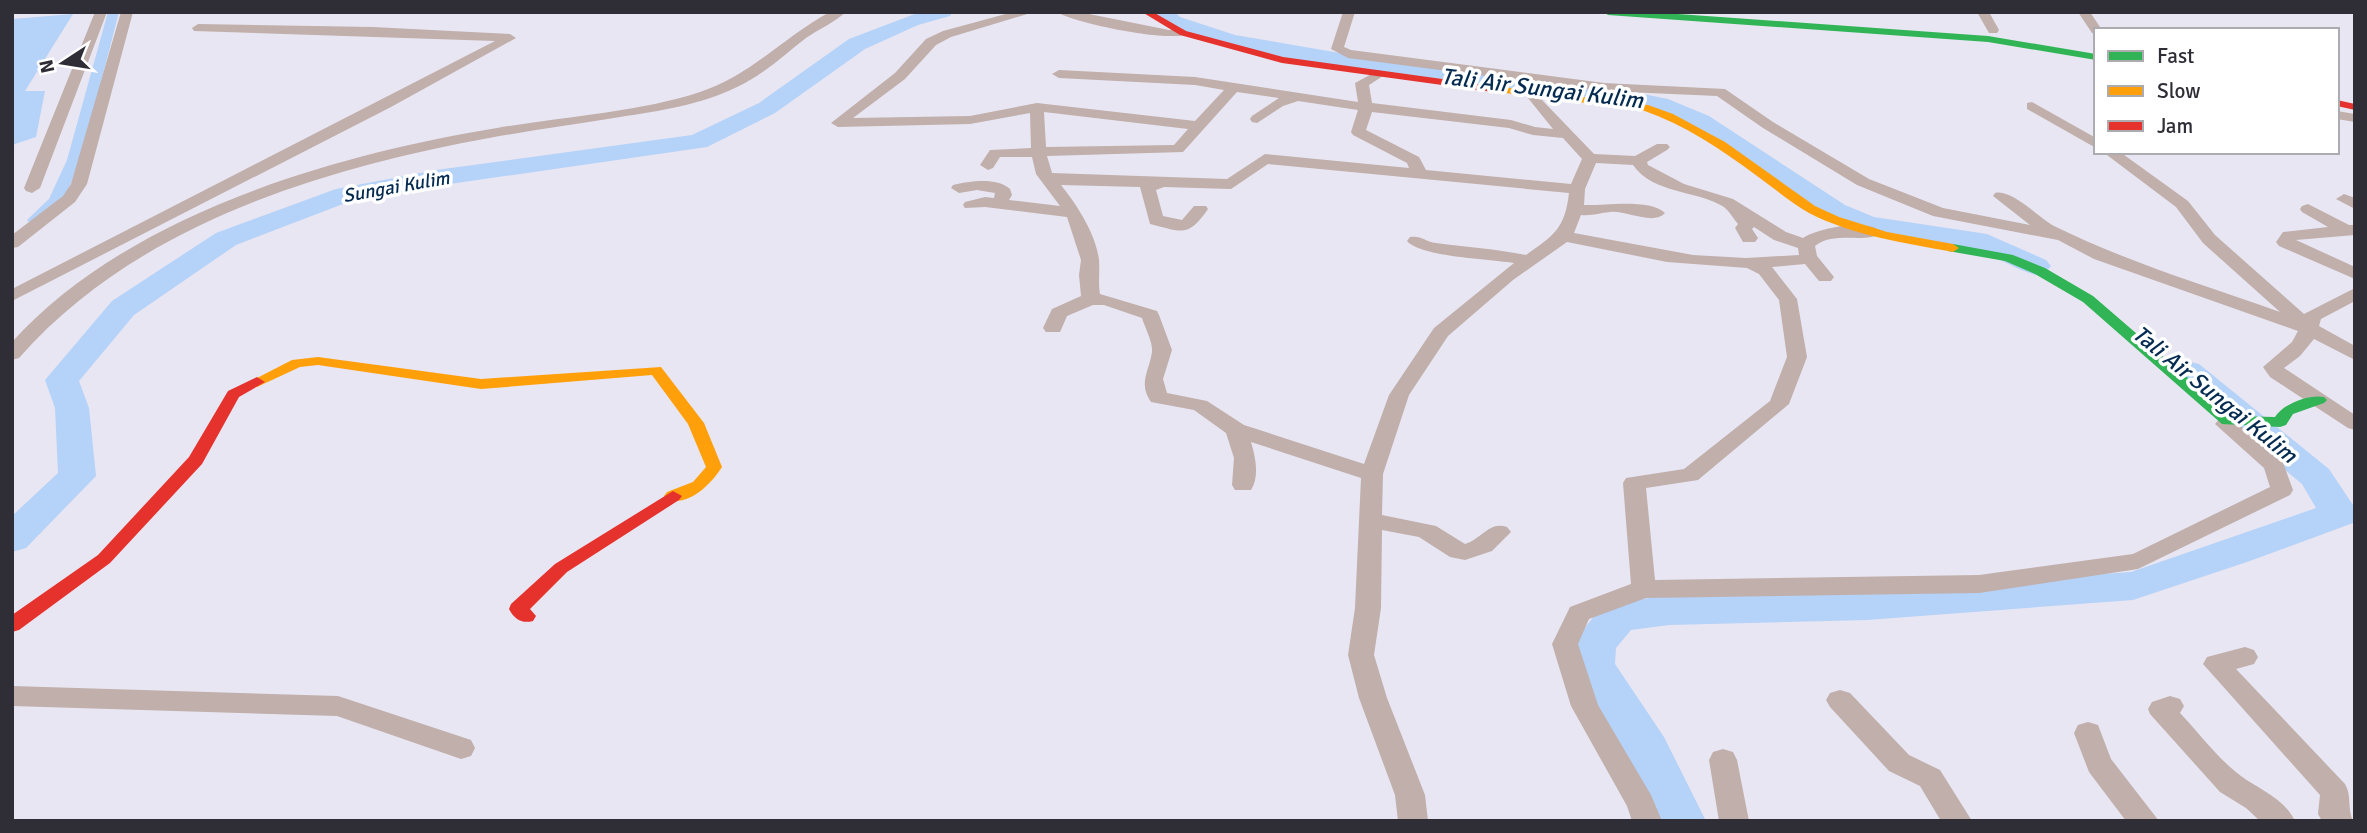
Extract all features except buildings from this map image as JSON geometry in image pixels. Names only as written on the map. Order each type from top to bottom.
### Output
[{"type":"street","points":[[32,188],[101,12]]},
{"type":"street","points":[[12,243],[69,200],[79,184],[127,12]]},
{"type":"street","points":[[12,354],[33,329],[96,276],[163,237],[250,198],[380,156],[680,103],[717,92],[745,77],[815,24],[840,12]]},
{"type":"street","points":[[1028,12],[947,34],[931,42],[900,76],[838,123],[970,120],[1037,107],[1197,126]]},
{"type":"street","points":[[1063,12],[1111,24],[1169,34],[1182,33]]},
{"type":"street","points":[[1146,12],[1182,33],[1282,60],[1379,74],[1531,86],[1722,90],[1768,125],[1808,146],[1863,182],[1939,212],[2060,236]]},
{"type":"street","points":[[1349,12],[1337,49],[1373,58],[1624,103],[1669,116],[1721,144],[1811,209],[1873,232]]},
{"type":"street","points":[[1608,12],[2008,41],[2094,57]]},
{"type":"street","points":[[1983,12],[1993,30]]},
{"type":"street","points":[[2084,12],[2095,28]]},
{"type":"street","points":[[1876,14],[1882,31]]},
{"type":"street","points":[[12,296],[261,166],[329,135],[510,38],[373,30],[198,28]]},
{"type":"street","points":[[1059,74],[1195,81],[1366,107],[1511,124],[1533,131],[1564,134]]},
{"type":"street","points":[[1379,74],[1362,83],[1366,107],[1358,132],[1414,160],[1419,173]]},
{"type":"street","points":[[988,165],[996,153],[1178,149],[1235,86]]},
{"type":"street","points":[[1531,86],[1564,134],[1590,158],[1638,161],[1662,148]]},
{"type":"street","points":[[1257,119],[1278,103],[1296,97]]},
{"type":"street","points":[[2032,106],[2094,143]]},
{"type":"street","points":[[1037,107],[1039,153],[1044,174],[1074,213],[1090,260],[1088,275],[1091,299]]},
{"type":"street","points":[[2113,154],[2182,204],[2209,239],[2310,329]]},
{"type":"street","points":[[1413,821],[1410,795],[1373,698],[1361,655],[1368,608],[1372,474],[1399,396],[1441,332],[1507,276],[1564,236],[1590,158]]},
{"type":"street","points":[[1048,180],[1231,184],[1265,159],[1419,173],[1576,200],[1597,211],[1608,207],[1657,213]]},
{"type":"street","points":[[1638,161],[1643,168],[1678,187],[1727,202],[1807,251],[1825,277]]},
{"type":"street","points":[[1164,182],[1147,188],[1156,220],[1186,226],[1200,209]]},
{"type":"street","points":[[959,188],[977,185],[1002,189],[1004,195],[999,204]]},
{"type":"street","points":[[2001,196],[2042,226],[2100,255],[2310,329],[2355,354]]},
{"type":"street","points":[[1727,202],[1743,216],[1747,225],[1743,228],[1749,237]]},
{"type":"street","points":[[971,205],[999,204],[1074,213]]},
{"type":"street","points":[[2308,209],[2350,231]]},
{"type":"street","points":[[1913,218],[1939,212]]},
{"type":"street","points":[[1564,236],[1675,260],[1752,264],[1799,262],[1815,237],[1840,231],[1873,232],[2008,258],[2040,271],[2088,299],[2232,421]]},
{"type":"street","points":[[2350,231],[2290,236],[2285,242],[2355,274]]},
{"type":"street","points":[[1416,241],[1428,248],[1482,251],[1531,261]]},
{"type":"street","points":[[1644,589],[1634,483],[1690,475],[1725,449],[1779,404],[1797,357],[1788,299],[1765,270],[1752,264]]},
{"type":"street","points":[[2355,293],[2312,316],[2310,329],[2300,348],[2273,367],[2277,373],[2355,424]]},
{"type":"street","points":[[1053,328],[1059,313],[1091,299],[1106,300],[1150,315],[1162,350],[1153,379],[1158,398],[1200,405],[1236,430],[1372,474]]},
{"type":"street","points":[[12,625],[104,559],[152,510],[196,460],[233,394],[297,363],[318,361],[481,384],[656,370],[665,387],[689,412],[706,442],[714,467],[699,486],[664,500],[561,568],[518,609],[526,616]]},
{"type":"street","points":[[1647,821],[1641,804],[1585,706],[1565,645],[1579,613],[1644,589],[1979,583],[2138,561],[2282,490],[2274,465],[2226,424],[2232,421],[2280,422],[2287,411],[2319,400]]},
{"type":"street","points":[[1236,430],[1245,458],[1242,485]]},
{"type":"street","points":[[1371,521],[1406,526],[1437,536],[1455,551],[1470,552],[1488,544],[1499,532]]},
{"type":"street","points":[[2245,657],[2216,664],[2335,792],[2333,814],[2338,821]]},
{"type":"street","points":[[12,696],[338,706],[461,748]]},
{"type":"street","points":[[1840,700],[1899,763],[1930,778],[1957,821]]},
{"type":"street","points":[[2170,706],[2162,709],[2164,714],[2210,765],[2230,785],[2256,799],[2280,821]]},
{"type":"street","points":[[2088,733],[2099,764],[2144,821]]},
{"type":"street","points":[[1723,760],[1734,821]]},
{"type":"water","points":[[73,14],[25,91],[45,91],[36,137],[12,145],[12,19]]},
{"type":"waterway","points":[[35,220],[56,201],[74,160],[114,12]]},
{"type":"waterway","name":"Sungai Kulim","points":[[12,539],[77,476],[72,408],[62,380],[123,308],[226,239],[336,197],[436,178],[698,142],[767,108],[857,44],[911,21],[943,12]]},
{"type":"waterway","name":"Tali Air Sungai Kulim","points":[[1163,12],[1173,21],[1231,41],[1404,71],[1608,94],[1660,104],[1700,121],[1835,211],[1868,225],[1977,240],[2036,266]]},
{"type":"waterway","name":"Tali Air Sungai Kulim","points":[[1681,821],[1647,750],[1593,666],[1594,644],[1618,616],[1669,610],[1867,605],[2133,586],[2339,514],[2316,477],[2187,371]]},
{"type":"traffic: fast","points":[[1608,12],[1988,39],[2094,57]]},
{"type":"traffic: fast","points":[[1953,248],[2008,258],[2040,271],[2088,299],[2228,421],[2280,422],[2287,411],[2319,400]]},
{"type":"traffic: slow","points":[[1493,89],[1644,107],[1669,116],[1721,144],[1811,209],[1835,220],[1885,235],[1953,248]]},
{"type":"traffic: slow","points":[[257,382],[297,363],[318,361],[481,384],[656,370],[696,423],[714,467],[699,486],[673,496]]},
{"type":"traffic: jam","points":[[1146,12],[1183,33],[1282,60],[1493,89]]},
{"type":"traffic: jam","points":[[2339,103],[2355,107]]},
{"type":"traffic: jam","points":[[12,625],[104,559],[196,460],[233,394],[257,382]]},
{"type":"traffic: jam","points":[[526,616],[518,609],[561,568],[673,496]]}]
